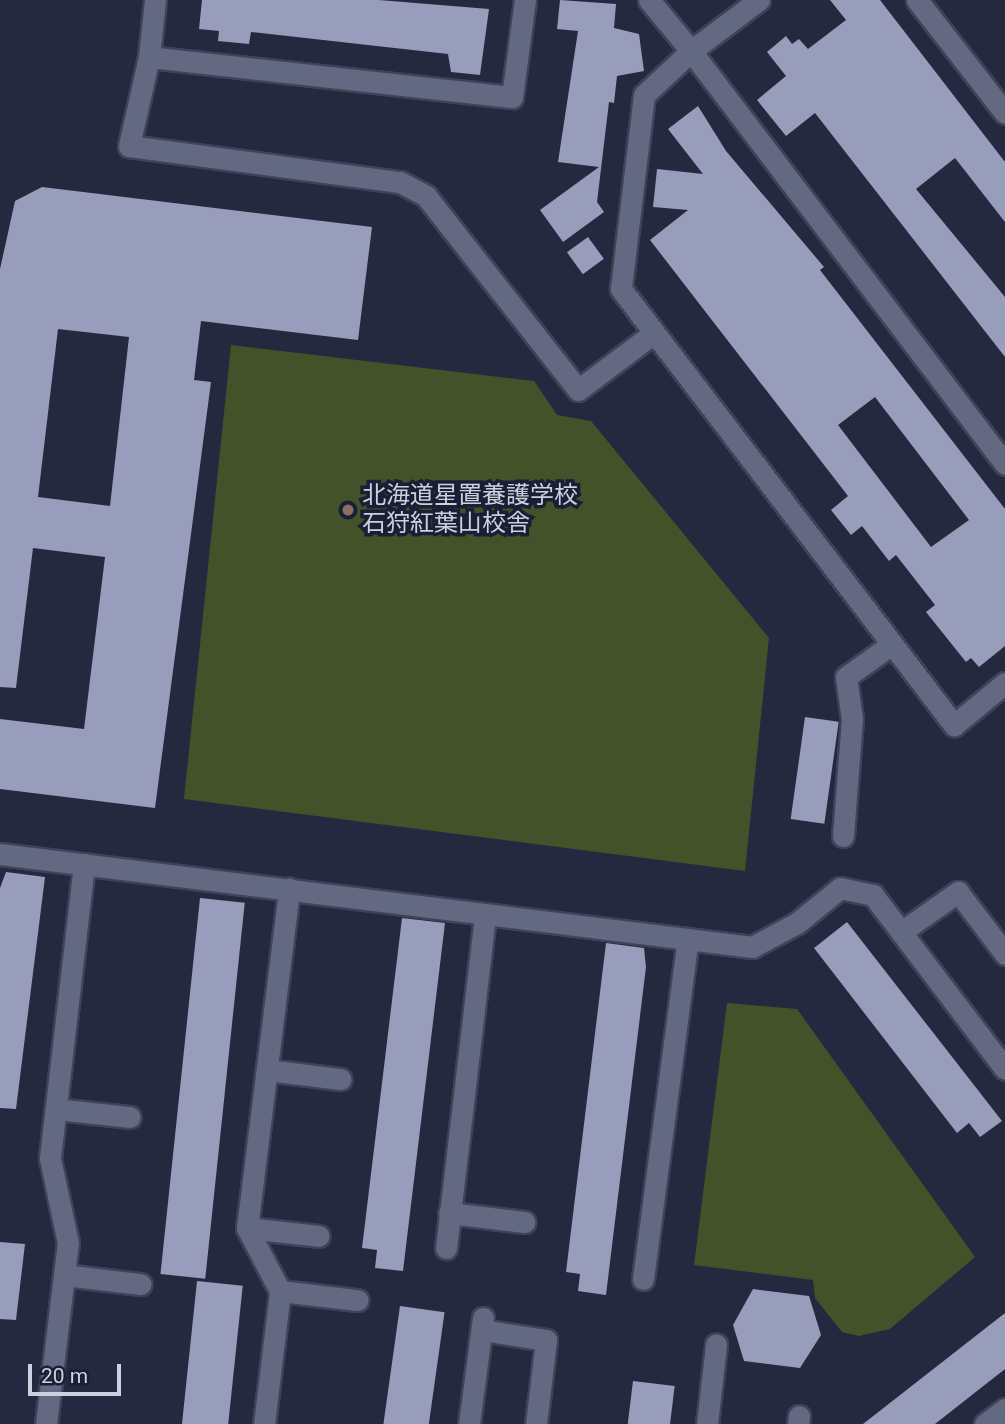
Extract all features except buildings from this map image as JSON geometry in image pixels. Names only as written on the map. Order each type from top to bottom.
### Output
[{"type":"street","points":[[155,0],[149,57],[129,146],[400,182],[426,195],[578,390],[654,333]]},
{"type":"street","points":[[149,57],[512,97],[525,0]]},
{"type":"street","points":[[649,0],[691,51],[1005,464]]},
{"type":"street","points":[[759,0],[691,51],[644,95],[621,289],[954,725],[1005,683]]},
{"type":"street","points":[[917,0],[1005,113]]},
{"type":"street","points":[[843,836],[852,719],[846,677],[892,644]]},
{"type":"street","points":[[0,854],[752,947],[797,923],[840,888],[873,895],[1005,1069]]},
{"type":"street","points":[[46,1424],[68,1243],[50,1158],[84,864]]},
{"type":"street","points":[[264,1424],[281,1291],[247,1228],[289,889]]},
{"type":"street","points":[[901,932],[958,892],[1005,954]]},
{"type":"street","points":[[446,1248],[485,914]]},
{"type":"street","points":[[643,1279],[688,939]]},
{"type":"street","points":[[267,1070],[340,1079]]},
{"type":"street","points":[[55,1109],[130,1117]]},
{"type":"street","points":[[449,1213],[524,1222]]},
{"type":"street","points":[[247,1228],[319,1236]]},
{"type":"street","points":[[64,1275],[140,1284]]},
{"type":"street","points":[[281,1291],[357,1300]]},
{"type":"street","points":[[470,1424],[483,1323],[546,1340],[536,1424]]},
{"type":"street","points":[[707,1424],[716,1345]]},
{"type":"street","points":[[985,1424],[1005,1409]]},
{"type":"green space","points":[[231,345],[534,381],[557,415],[591,421],[769,638],[745,871],[184,799]]},
{"type":"green space","points":[[727,1003],[797,1009],[975,1257],[890,1329],[859,1336],[842,1332],[815,1298],[813,1280],[694,1265]]},
{"type":"place","name":"北海道星置養護学校 石狩紅葉山校舎","points":[[348,510]]}]
